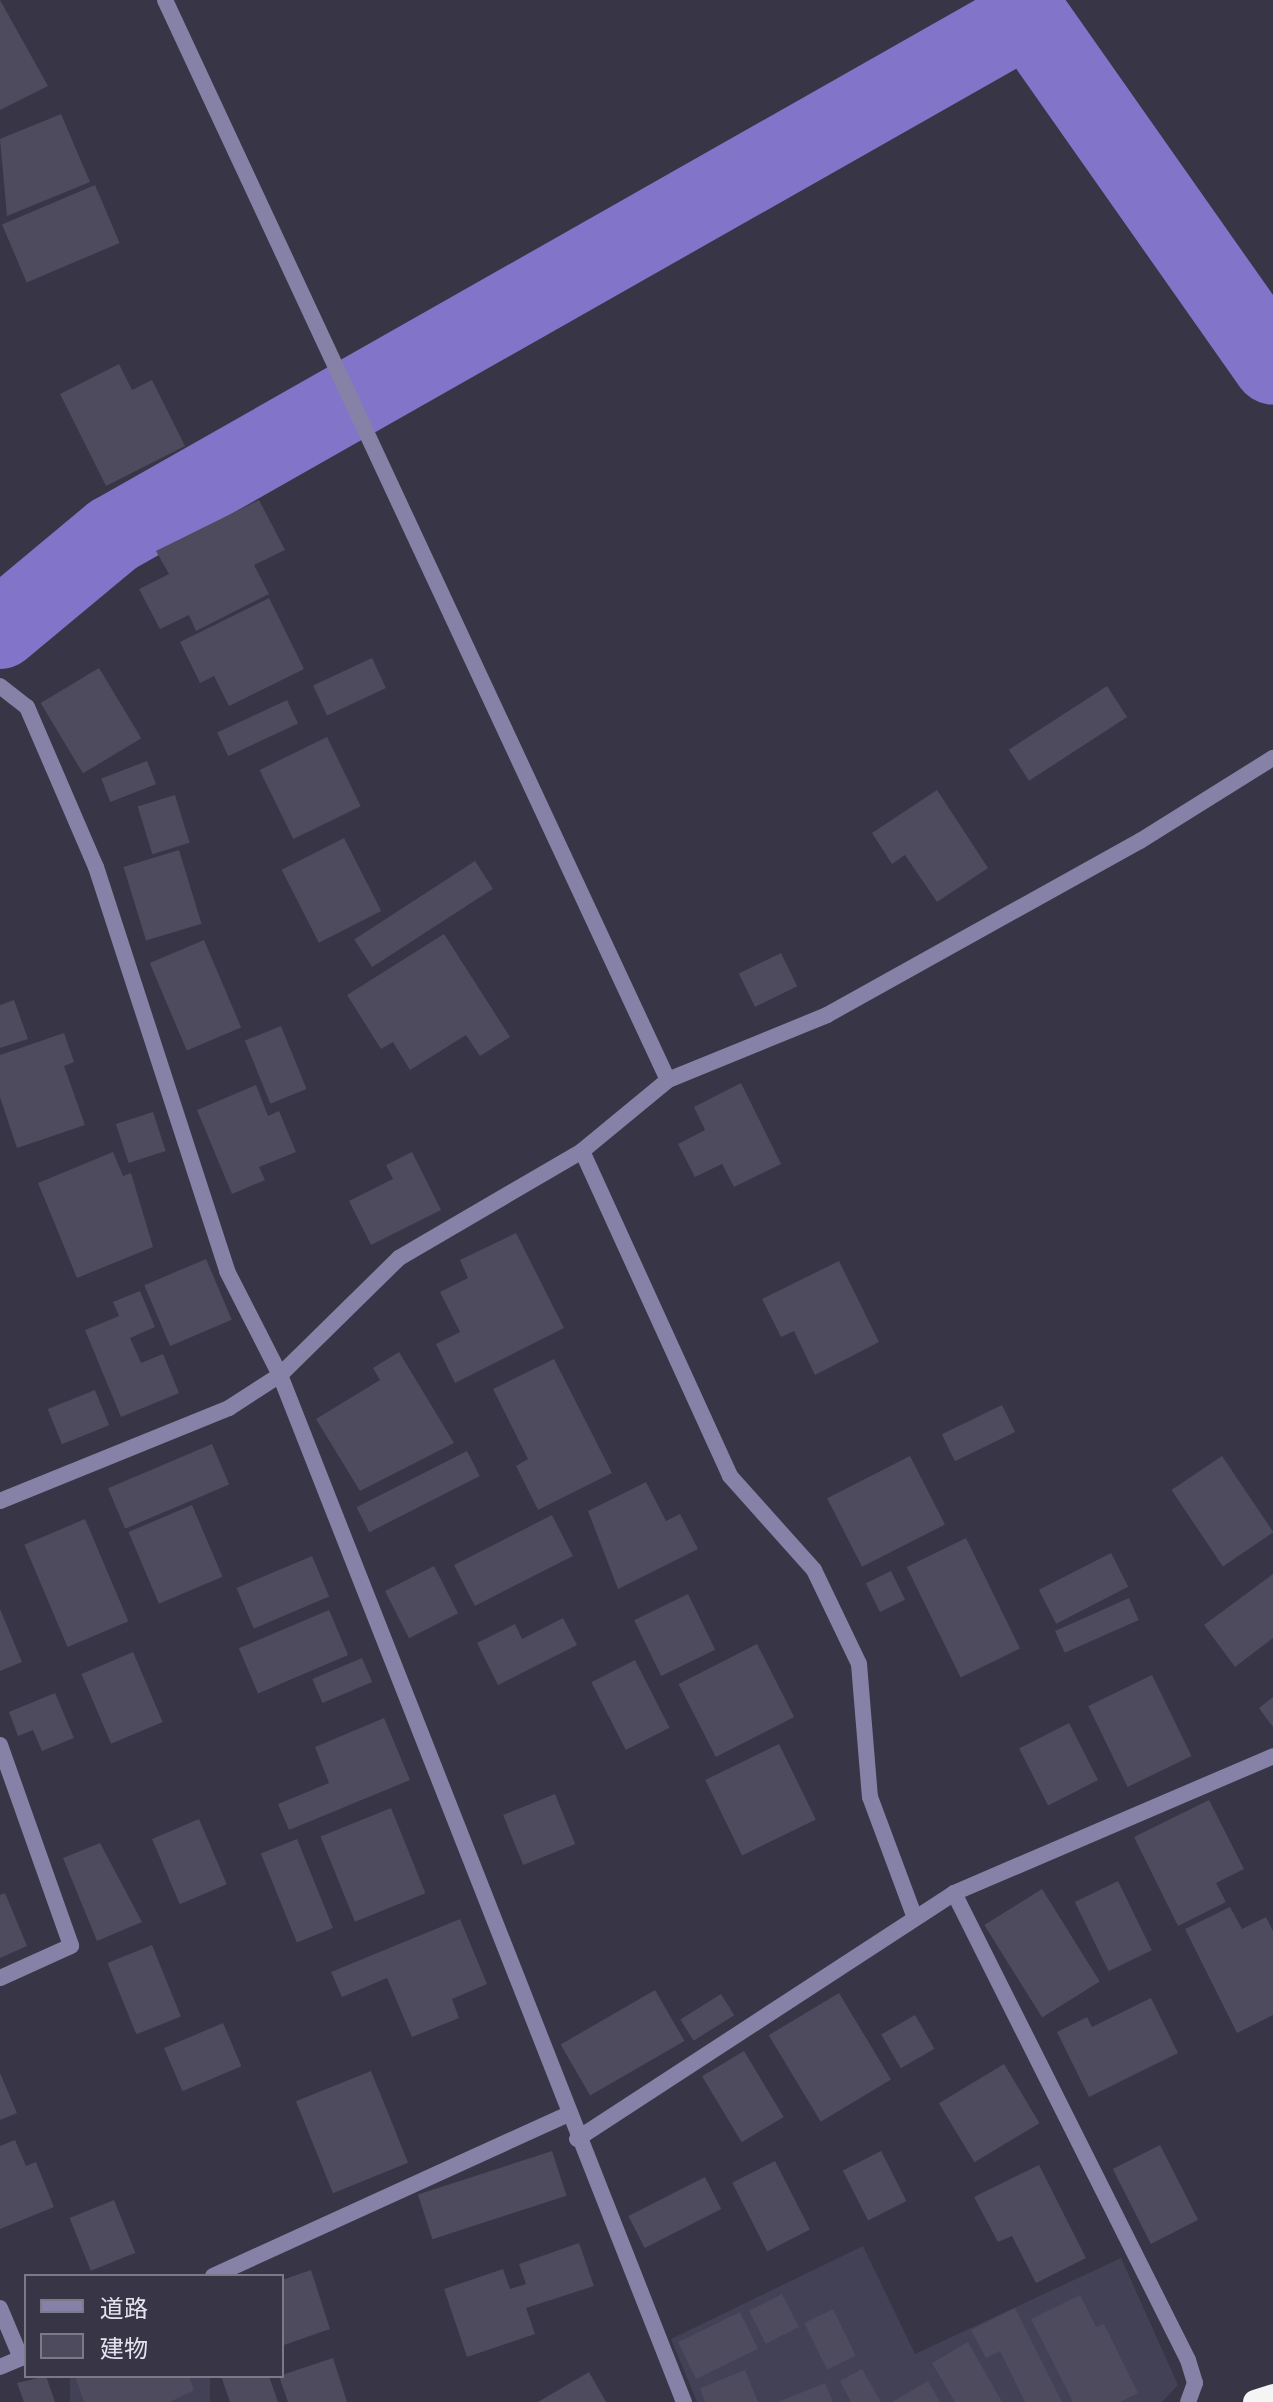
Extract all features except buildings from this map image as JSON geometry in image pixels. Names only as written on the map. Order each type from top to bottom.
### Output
[{"type":"highway","points":[[1255,2402],[1273,2396]]},
{"type":"street","points":[[165,0],[668,1080]]},
{"type":"street","points":[[0,686],[27,707],[96,867],[227,1271],[280,1375],[567,2115],[684,2402]]},
{"type":"street","points":[[0,1501],[229,1408],[280,1375],[399,1258],[582,1151],[668,1080],[827,1015],[1140,841],[1273,758]]},
{"type":"street","points":[[582,1151],[730,1476],[814,1570],[859,1664],[870,1797],[915,1918]]},
{"type":"street","points":[[0,1745],[71,1946],[0,1978]]},
{"type":"street","points":[[577,2139],[954,1893],[1273,1756]]},
{"type":"street","points":[[954,1893],[1188,2360],[1195,2383],[1188,2402]]},
{"type":"street","points":[[217,2274],[567,2115]]},
{"type":"street","points":[[0,2308],[24,2357],[0,2367]]},
{"type":"shaded area","points":[[863,2246],[915,2354],[1121,2258],[1178,2385],[1162,2402],[697,2402],[671,2339]]},
{"type":"shaded area","points":[[70,2378],[210,2378],[210,2402],[70,2402]]},
{"type":"waterway","points":[[0,629],[113,535],[1028,16],[1273,364]]}]
